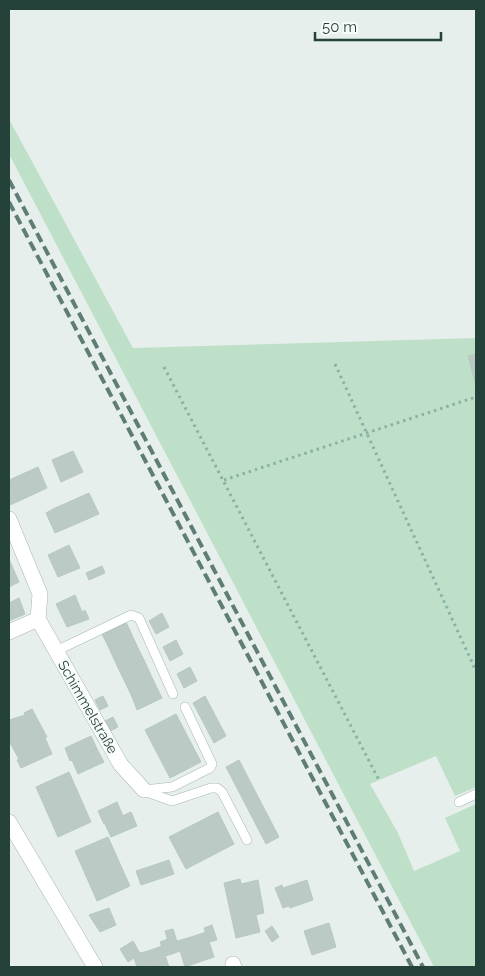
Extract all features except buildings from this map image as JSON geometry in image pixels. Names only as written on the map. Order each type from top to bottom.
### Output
[{"type":"street","points":[[9,519],[40,594],[38,619],[9,632]]},
{"type":"street","name":"Schimmelstraße","points":[[38,619],[121,765],[144,790]]},
{"type":"street","points":[[9,822],[95,967]]},
{"type":"lane","points":[[56,651],[131,615],[139,618],[172,694]]},
{"type":"lane","points":[[144,790],[172,787],[210,768],[212,764],[185,708]]},
{"type":"lane","points":[[144,790],[172,801],[211,788],[217,788],[222,792],[247,840]]},
{"type":"lane","points":[[459,802],[476,794]]},
{"type":"path","points":[[335,364],[476,671]]},
{"type":"path","points":[[164,367],[379,780]]},
{"type":"path","points":[[224,480],[476,397]]},
{"type":"green space","points":[[9,119],[133,348],[476,338],[476,787],[455,796],[436,756],[370,784],[398,833],[414,871],[460,851],[445,818],[476,804],[476,967],[434,967],[9,154]]},
{"type":"railway","points":[[9,180],[423,967]]},
{"type":"railway","points":[[9,202],[412,967]]}]
